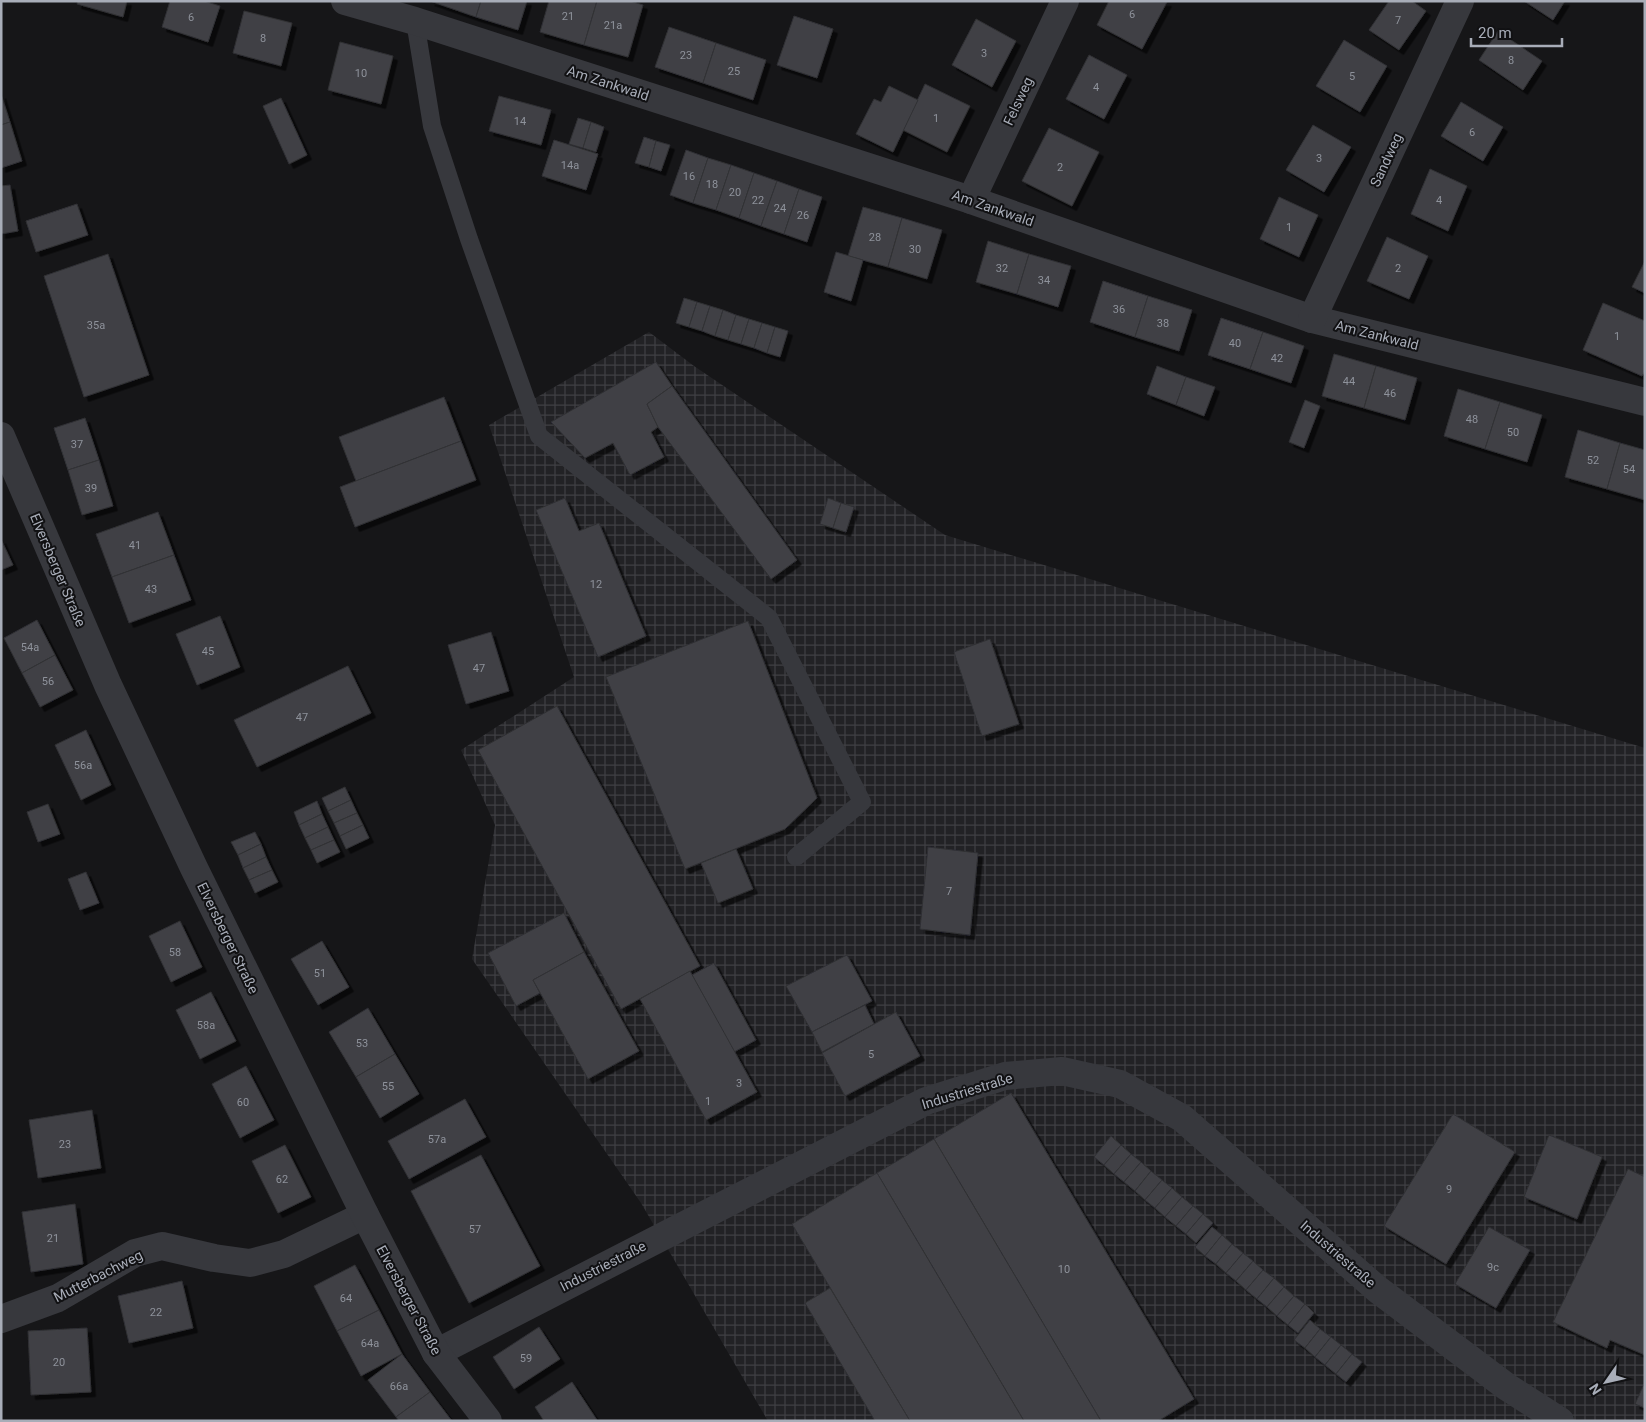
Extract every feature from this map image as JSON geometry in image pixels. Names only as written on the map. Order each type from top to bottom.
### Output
[{"type":"street","name":"Am Zankwald","points":[[345,1],[415,21],[971,200],[1312,318],[1645,402]]},
{"type":"street","name":"Felsweg","points":[[971,200],[1065,1]]},
{"type":"street","name":"Sandweg","points":[[1312,318],[1460,1]]},
{"type":"street","name":"Elversberger Straße","points":[[1,436],[108,685],[194,868],[365,1216],[436,1353],[488,1421]]},
{"type":"street","name":"Industriestraße","points":[[436,1353],[926,1101],[1004,1076],[1062,1071],[1120,1084],[1182,1118],[1377,1289],[1507,1388],[1560,1421]]},
{"type":"street","name":"Mutterbachweg","points":[[1,1319],[58,1298],[135,1254],[162,1246],[214,1258],[250,1263],[284,1254],[365,1216]]},
{"type":"lane","points":[[415,21],[432,126],[469,239],[539,436],[769,618],[862,802],[796,857]]},
{"type":"shaded area","points":[[649,332],[694,366],[945,535],[1645,748],[1645,1421],[768,1421],[641,1203],[472,959],[495,825],[461,750],[574,677],[489,425]]},
{"type":"building","points":[[78,1],[127,1],[123,17],[77,4]]},
{"type":"building","points":[[170,1],[204,1],[220,6],[208,42],[162,27]]},
{"type":"building","points":[[430,1],[481,1],[476,17]]},
{"type":"building","points":[[481,1],[527,1],[518,30],[476,17]]},
{"type":"building","points":[[549,1],[597,1],[584,45],[540,32]]},
{"type":"building","points":[[597,1],[630,1],[643,5],[628,57],[584,45]]},
{"type":"building","points":[[1109,1],[1167,2],[1142,49],[1097,25]]},
{"type":"building","points":[[1389,1],[1412,1],[1426,11],[1399,50],[1369,30]]},
{"type":"building","points":[[1524,1],[1565,1],[1553,20]]},
{"type":"building","points":[[244,11],[292,23],[281,66],[233,53]]},
{"type":"building","points":[[794,16],[833,29],[817,78],[777,65]]},
{"type":"building","points":[[976,19],[1016,41],[992,87],[952,65]]},
{"type":"building","points":[[669,27],[716,43],[703,83],[655,67]]},
{"type":"building","points":[[1498,31],[1542,61],[1523,90],[1479,60]]},
{"type":"building","points":[[1344,40],[1387,66],[1360,112],[1316,86]]},
{"type":"building","points":[[340,42],[393,56],[381,104],[328,90]]},
{"type":"building","points":[[716,43],[766,60],[753,100],[703,83]]},
{"type":"building","points":[[1089,55],[1127,75],[1104,119],[1066,99]]},
{"type":"building","points":[[925,84],[970,106],[947,152],[903,130]]},
{"type":"building","points":[[889,86],[918,100],[893,152],[856,134],[874,99],[881,102]]},
{"type":"building","points":[[1,94],[10,122],[1,125]]},
{"type":"building","points":[[499,96],[551,110],[541,145],[489,131]]},
{"type":"building","points":[[281,98],[307,155],[289,164],[263,106]]},
{"type":"building","points":[[1461,102],[1503,127],[1483,161],[1441,136]]},
{"type":"building","points":[[578,118],[591,122],[583,148],[569,144]]},
{"type":"building","points":[[10,122],[22,161],[1,168],[1,125]]},
{"type":"building","points":[[591,122],[604,127],[596,152],[583,148]]},
{"type":"building","points":[[1313,125],[1351,147],[1324,192],[1286,170]]},
{"type":"building","points":[[1049,128],[1099,152],[1072,206],[1022,181]]},
{"type":"building","points":[[644,137],[656,141],[649,167],[635,163]]},
{"type":"building","points":[[554,140],[598,154],[586,190],[542,176]]},
{"type":"building","points":[[656,141],[670,145],[661,171],[649,167]]},
{"type":"building","points":[[686,150],[708,158],[693,203],[670,195]]},
{"type":"building","points":[[708,158],[731,165],[716,210],[693,203]]},
{"type":"building","points":[[731,165],[754,173],[739,218],[716,210]]},
{"type":"building","points":[[1430,169],[1467,186],[1448,231],[1411,214]]},
{"type":"building","points":[[754,173],[777,181],[761,226],[739,218]]},
{"type":"building","points":[[777,181],[799,189],[784,234],[761,226]]},
{"type":"building","points":[[10,185],[18,231],[1,234],[1,186]]},
{"type":"building","points":[[799,189],[822,197],[807,242],[784,234]]},
{"type":"building","points":[[1279,197],[1318,215],[1299,257],[1260,239]]},
{"type":"building","points":[[77,204],[88,235],[36,252],[26,221]]},
{"type":"building","points":[[863,207],[902,218],[888,267],[848,256]]},
{"type":"building","points":[[902,218],[942,230],[927,279],[888,267]]},
{"type":"building","points":[[1387,237],[1428,256],[1409,299],[1367,281]]},
{"type":"building","points":[[988,241],[1029,254],[1017,294],[976,282]]},
{"type":"building","points":[[836,252],[863,260],[851,301],[824,292]]},
{"type":"building","points":[[108,254],[149,375],[84,397],[44,276]]},
{"type":"building","points":[[1029,254],[1071,266],[1058,307],[1017,294]]},
{"type":"building","points":[[1645,261],[1645,293],[1632,287]]},
{"type":"building","points":[[1103,281],[1148,296],[1135,337],[1090,322]]},
{"type":"building","points":[[1148,296],[1192,310],[1179,351],[1135,337]]},
{"type":"building","points":[[684,298],[697,302],[689,327],[676,323]]},
{"type":"building","points":[[697,302],[710,306],[702,331],[689,327]]},
{"type":"building","points":[[1603,303],[1645,321],[1645,371],[1642,376],[1583,350]]},
{"type":"building","points":[[710,306],[723,310],[715,336],[702,331]]},
{"type":"building","points":[[723,310],[736,315],[728,340],[715,336]]},
{"type":"building","points":[[736,315],[749,319],[741,344],[728,340]]},
{"type":"building","points":[[1221,318],[1263,332],[1250,369],[1208,355]]},
{"type":"building","points":[[749,319],[762,323],[754,348],[741,344]]},
{"type":"building","points":[[762,323],[775,327],[767,353],[754,348]]},
{"type":"building","points":[[775,327],[788,331],[780,357],[767,353]]},
{"type":"building","points":[[1263,332],[1304,346],[1291,383],[1250,369]]},
{"type":"building","points":[[1334,354],[1376,366],[1364,408],[1322,396]]},
{"type":"building","points":[[656,362],[672,386],[647,404],[658,427],[651,432],[664,457],[630,475],[613,443],[585,458],[551,422]]},
{"type":"building","points":[[1157,366],[1186,377],[1176,405],[1147,394]]},
{"type":"building","points":[[1376,366],[1417,378],[1405,420],[1364,408]]},
{"type":"building","points":[[1186,377],[1215,387],[1204,416],[1176,405]]},
{"type":"building","points":[[672,386],[797,560],[771,579],[658,427],[647,404]]},
{"type":"building","points":[[1458,389],[1500,402],[1485,449],[1444,436]]},
{"type":"building","points":[[444,397],[461,441],[356,481],[339,437]]},
{"type":"building","points":[[1305,400],[1320,406],[1304,448],[1289,442]]},
{"type":"building","points":[[1500,402],[1542,415],[1527,462],[1485,449]]},
{"type":"building","points":[[85,418],[99,460],[68,470],[54,428]]},
{"type":"building","points":[[1578,430],[1620,443],[1607,489],[1565,477]]},
{"type":"building","points":[[461,441],[476,480],[355,527],[340,487]]},
{"type":"building","points":[[1620,443],[1645,450],[1645,500],[1607,489]]},
{"type":"building","points":[[99,460],[113,506],[82,515],[68,470]]},
{"type":"building","points":[[565,498],[579,531],[599,523],[646,636],[598,657],[536,510]]},
{"type":"building","points":[[828,498],[841,503],[833,528],[820,524]]},
{"type":"building","points":[[841,503],[854,507],[846,532],[833,528]]},
{"type":"building","points":[[158,512],[174,555],[112,577],[96,534]]},
{"type":"building","points":[[1,539],[13,565],[1,570]]},
{"type":"building","points":[[174,555],[191,600],[129,623],[112,577]]},
{"type":"building","points":[[220,616],[240,667],[197,685],[176,634]]},
{"type":"building","points":[[37,620],[55,655],[22,673],[4,638]]},
{"type":"building","points":[[748,621],[817,798],[785,829],[685,869],[606,677]]},
{"type":"building","points":[[491,632],[509,691],[466,704],[448,645]]},
{"type":"building","points":[[990,639],[1019,724],[982,736],[954,652]]},
{"type":"building","points":[[55,655],[73,690],[40,707],[22,673]]},
{"type":"building","points":[[348,666],[371,713],[257,767],[234,720]]},
{"type":"building","points":[[557,706],[700,966],[621,1009],[478,750]]},
{"type":"building","points":[[86,730],[111,785],[81,800],[55,745]]},
{"type":"building","points":[[345,787],[351,800],[328,811],[322,798]]},
{"type":"building","points":[[351,800],[357,813],[334,823],[328,811]]},
{"type":"building","points":[[317,801],[322,814],[299,825],[294,812]]},
{"type":"building","points":[[48,804],[60,834],[38,842],[27,812]]},
{"type":"building","points":[[357,813],[363,825],[340,836],[334,823]]},
{"type":"building","points":[[322,814],[328,827],[305,838],[299,825]]},
{"type":"building","points":[[363,825],[369,838],[346,849],[340,836]]},
{"type":"building","points":[[328,827],[334,840],[311,850],[305,838]]},
{"type":"building","points":[[255,832],[261,844],[238,855],[231,842]]},
{"type":"building","points":[[334,840],[340,852],[317,863],[311,850]]},
{"type":"building","points":[[261,844],[266,857],[243,868],[238,855]]},
{"type":"building","points":[[928,847],[978,853],[970,935],[920,929]]},
{"type":"building","points":[[736,849],[753,889],[718,903],[701,863]]},
{"type":"building","points":[[266,857],[272,870],[249,880],[243,868]]},
{"type":"building","points":[[272,870],[278,882],[255,893],[249,880]]},
{"type":"building","points":[[86,872],[99,903],[80,910],[68,879]]},
{"type":"building","points":[[564,913],[584,952],[533,980],[540,993],[516,1006],[488,953]]},
{"type":"building","points":[[180,921],[202,967],[171,982],[149,936]]},
{"type":"building","points":[[322,941],[349,987],[318,1005],[291,959]]},
{"type":"building","points":[[584,952],[639,1051],[588,1079],[533,980]]},
{"type":"building","points":[[847,955],[872,1001],[812,1032],[786,986]]},
{"type":"building","points":[[714,963],[756,1040],[734,1052],[692,975]]},
{"type":"building","points":[[690,971],[757,1092],[706,1120],[640,999]]},
{"type":"building","points":[[211,992],[236,1041],[200,1059],[176,1010]]},
{"type":"building","points":[[865,1005],[874,1024],[822,1052],[812,1032]]},
{"type":"building","points":[[368,1008],[395,1054],[356,1077],[329,1032]]},
{"type":"building","points":[[896,1012],[920,1056],[845,1096],[822,1053]]},
{"type":"building","points":[[395,1054],[419,1094],[380,1118],[356,1077]]},
{"type":"building","points":[[246,1066],[274,1120],[240,1138],[212,1084]]},
{"type":"building","points":[[1011,1093],[1194,1399],[1158,1421],[1101,1421],[934,1139]]},
{"type":"building","points":[[465,1099],[486,1137],[409,1179],[388,1141]]},
{"type":"building","points":[[92,1110],[101,1168],[38,1178],[29,1120]]},
{"type":"building","points":[[1453,1114],[1515,1152],[1446,1264],[1384,1226]]},
{"type":"building","points":[[1549,1135],[1602,1157],[1577,1219],[1524,1197]]},
{"type":"building","points":[[1111,1136],[1121,1145],[1104,1165],[1094,1157]]},
{"type":"building","points":[[934,1139],[1101,1421],[1024,1421],[877,1173]]},
{"type":"building","points":[[285,1145],[311,1197],[278,1213],[252,1161]]},
{"type":"building","points":[[1121,1145],[1131,1154],[1114,1174],[1104,1165]]},
{"type":"building","points":[[1131,1154],[1141,1162],[1124,1182],[1114,1174]]},
{"type":"building","points":[[481,1155],[540,1266],[469,1303],[411,1191]]},
{"type":"building","points":[[1141,1162],[1151,1171],[1135,1191],[1124,1182]]},
{"type":"building","points":[[1628,1169],[1645,1177],[1645,1355],[1610,1340],[1607,1348],[1553,1322]]},
{"type":"building","points":[[1151,1171],[1162,1180],[1145,1200],[1135,1191]]},
{"type":"building","points":[[877,1173],[1024,1421],[910,1421],[792,1224]]},
{"type":"building","points":[[1162,1180],[1172,1188],[1155,1208],[1145,1200]]},
{"type":"building","points":[[1172,1188],[1182,1197],[1165,1217],[1155,1208]]},
{"type":"building","points":[[1182,1197],[1193,1206],[1176,1226],[1165,1217]]},
{"type":"building","points":[[75,1204],[83,1264],[31,1272],[22,1212]]},
{"type":"building","points":[[1193,1206],[1203,1214],[1186,1234],[1176,1226]]},
{"type":"building","points":[[1203,1214],[1213,1223],[1196,1243],[1186,1234]]},
{"type":"building","points":[[1212,1227],[1222,1235],[1205,1256],[1195,1247]]},
{"type":"building","points":[[1489,1227],[1530,1250],[1496,1308],[1455,1284]]},
{"type":"building","points":[[1222,1235],[1232,1244],[1216,1264],[1205,1256]]},
{"type":"building","points":[[1232,1244],[1243,1253],[1226,1273],[1216,1264]]},
{"type":"building","points":[[1243,1253],[1253,1261],[1236,1281],[1226,1273]]},
{"type":"building","points":[[1253,1261],[1263,1270],[1246,1290],[1236,1281]]},
{"type":"building","points":[[355,1265],[379,1310],[337,1331],[314,1286]]},
{"type":"building","points":[[1263,1270],[1274,1278],[1257,1299],[1246,1290]]},
{"type":"building","points":[[1274,1278],[1284,1287],[1267,1307],[1257,1299]]},
{"type":"building","points":[[182,1281],[193,1328],[129,1343],[118,1296]]},
{"type":"building","points":[[1284,1287],[1294,1296],[1277,1316],[1267,1307]]},
{"type":"building","points":[[830,1288],[910,1421],[875,1421],[805,1303]]},
{"type":"building","points":[[1294,1296],[1305,1304],[1288,1325],[1277,1316]]},
{"type":"building","points":[[1305,1304],[1314,1313],[1298,1333],[1288,1325]]},
{"type":"building","points":[[379,1310],[402,1354],[361,1376],[337,1331]]},
{"type":"building","points":[[1310,1320],[1320,1329],[1305,1348],[1294,1340]]},
{"type":"building","points":[[539,1327],[560,1359],[514,1389],[493,1357]]},
{"type":"building","points":[[87,1328],[91,1392],[31,1395],[28,1331]]},
{"type":"building","points":[[1320,1329],[1331,1337],[1315,1357],[1305,1348]]},
{"type":"building","points":[[1331,1337],[1341,1345],[1325,1365],[1315,1357]]},
{"type":"building","points":[[1341,1345],[1352,1354],[1336,1374],[1325,1365]]},
{"type":"building","points":[[402,1354],[430,1392],[396,1417],[368,1380]]},
{"type":"building","points":[[1352,1354],[1362,1362],[1346,1382],[1336,1374]]},
{"type":"building","points":[[572,1382],[597,1420],[544,1421],[535,1407]]},
{"type":"building","points":[[1645,1382],[1645,1408],[1635,1404]]},
{"type":"building","points":[[430,1392],[452,1421],[399,1421],[396,1417]]}]
